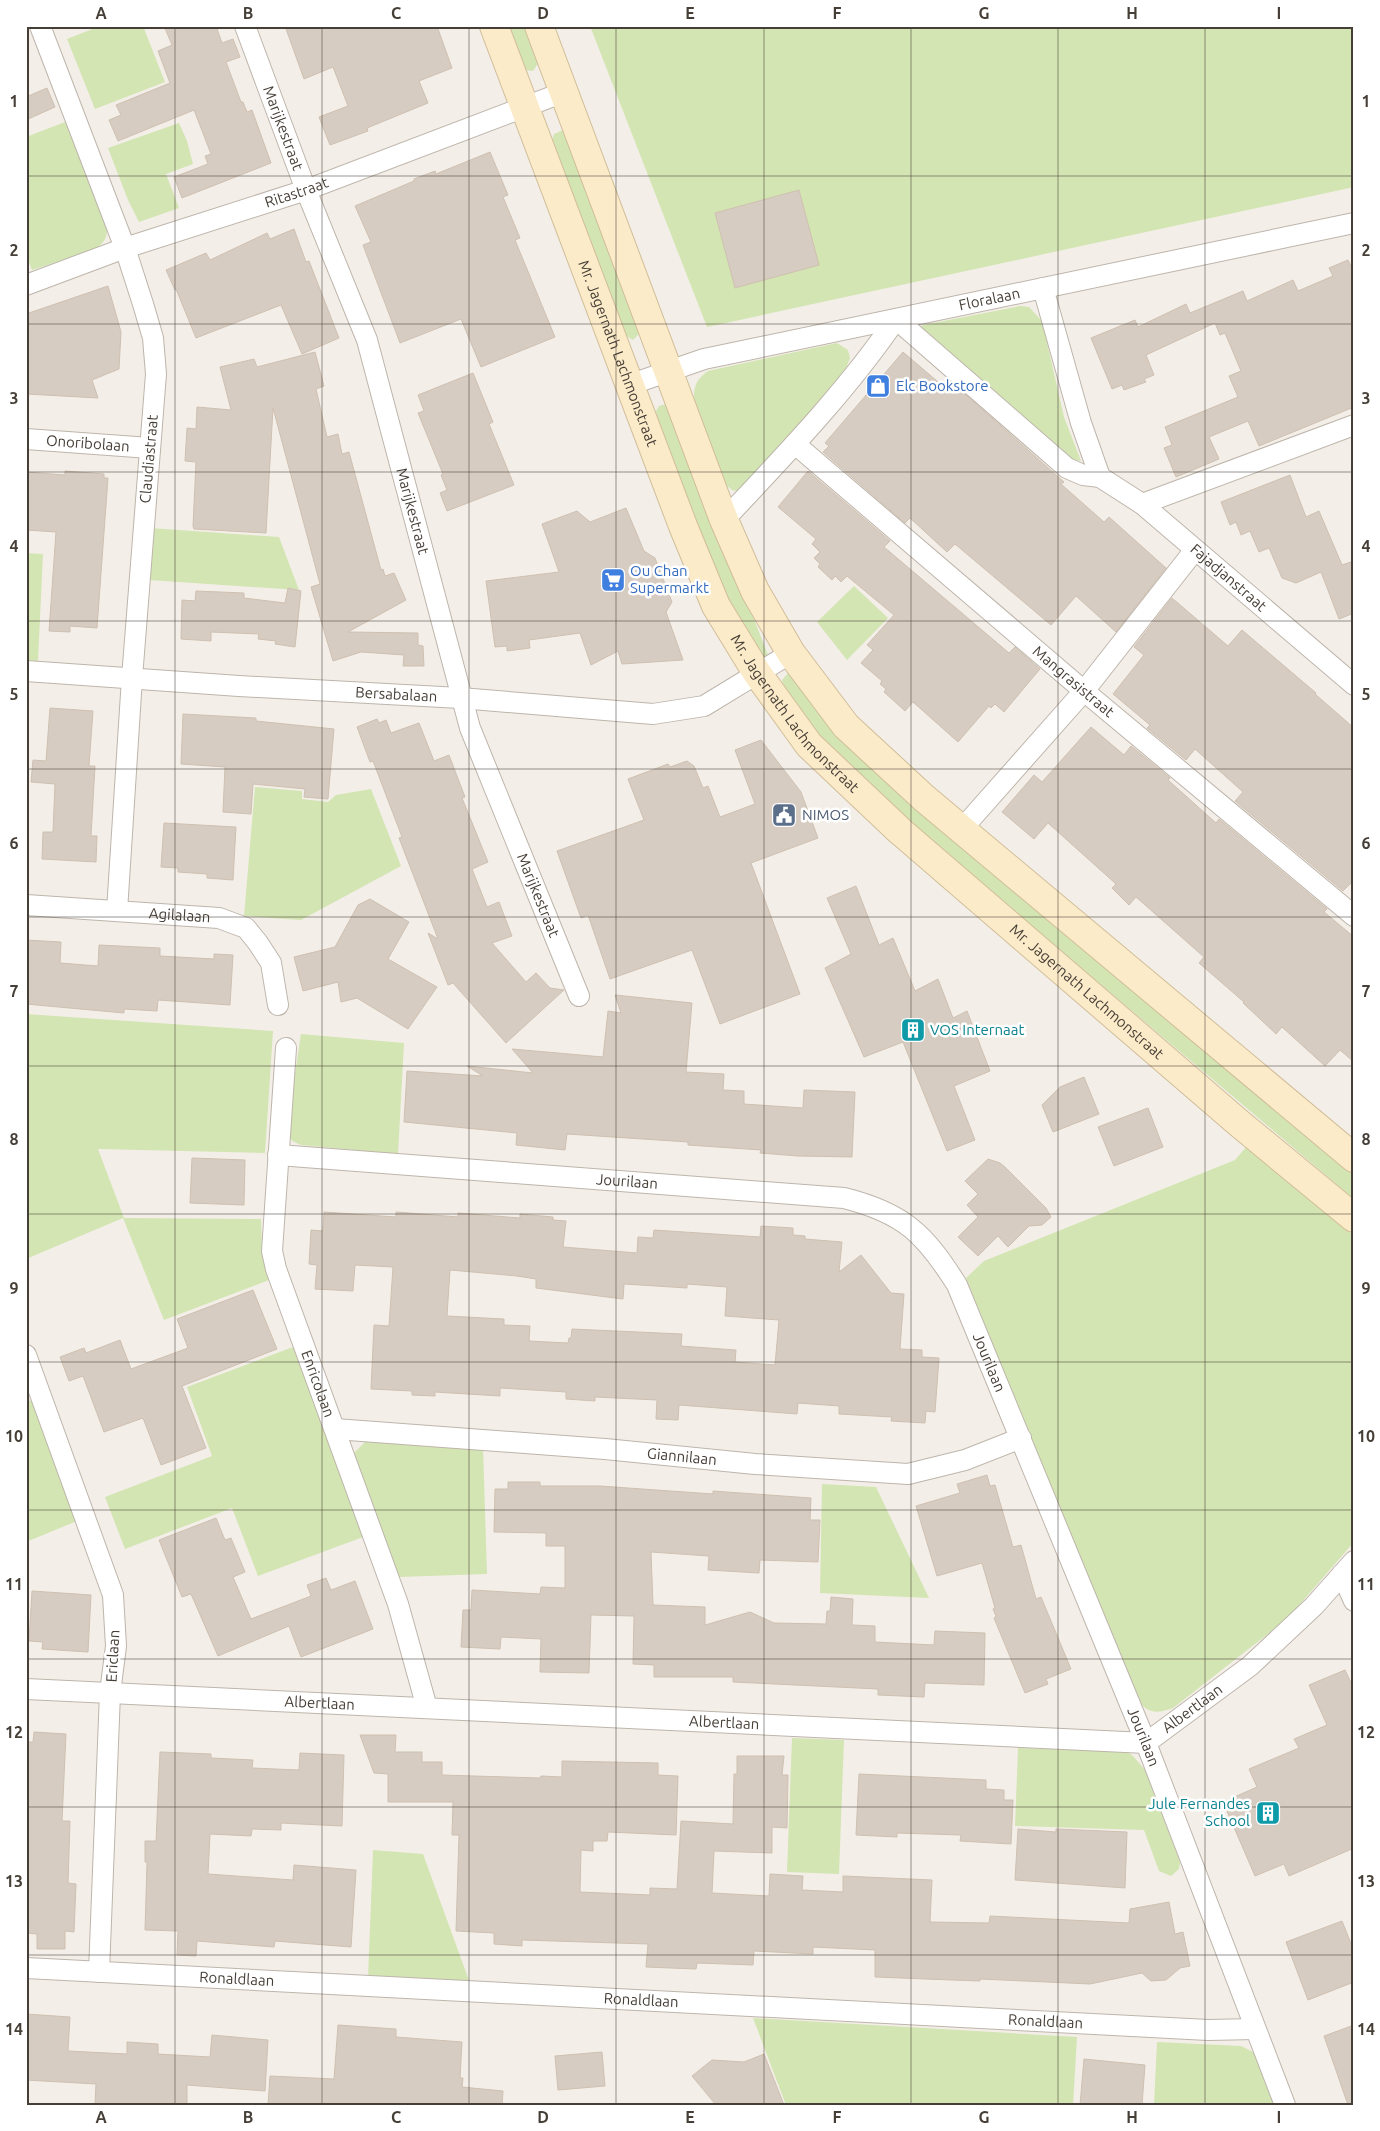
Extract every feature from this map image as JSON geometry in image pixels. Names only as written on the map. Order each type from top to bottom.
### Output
[{"type":"main road","name":"Mr. Jagernath Lachmonstraat","points":[[494,26],[629,385],[716,606],[757,673],[809,745],[893,825],[1240,1124],[1354,1218]]},
{"type":"main road","name":"Mr. Jagernath Lachmonstraat","points":[[539,26],[724,520],[755,591],[791,654],[846,726],[924,798],[1351,1149]]},
{"type":"street","name":"Claudiastraat","points":[[40,26],[125,248],[153,338],[156,374],[116,911]]},
{"type":"street","name":"Marijkestraat","points":[[245,26],[306,190],[367,340],[460,698],[470,728],[579,996]]},
{"type":"street","name":"Ritastraat","points":[[26,285],[125,248],[306,190],[564,92]]},
{"type":"street","name":"Floralaan","points":[[629,385],[704,359],[1352,226]]},
{"type":"street","points":[[1043,288],[1080,423],[1100,477]]},
{"type":"street","points":[[724,520],[795,444],[875,350],[896,319]]},
{"type":"street","name":"Fajadjanstraat","points":[[896,319],[1067,468],[1083,475],[1100,477],[1142,504],[1194,551],[1354,686]]},
{"type":"street","points":[[1142,504],[1354,425]]},
{"type":"street","name":"Onoribolaan","points":[[26,439],[150,448]]},
{"type":"street","name":"Mangrasistraat","points":[[795,444],[1084,691],[1354,916]]},
{"type":"street","points":[[961,830],[1084,691],[1194,551]]},
{"type":"street","name":"Bersabalaan","points":[[26,671],[460,698],[653,714],[704,706],[791,654]]},
{"type":"street","name":"Agilalaan","points":[[26,905],[219,918],[246,928],[270,963],[278,1005]]},
{"type":"street","name":"Enricolaan","points":[[286,1048],[272,1251],[276,1269],[398,1604],[427,1708]]},
{"type":"street","name":"Jourilaan","points":[[278,1155],[844,1198],[865,1203],[903,1221],[920,1234],[940,1258],[957,1285],[1146,1743],[1285,2105]]},
{"type":"street","name":"Ericlaan","points":[[26,1355],[30,1377],[113,1595],[116,1646],[110,1693],[100,1972]]},
{"type":"street","name":"Giannilaan","points":[[335,1429],[605,1449],[755,1464],[908,1474],[965,1460],[1021,1438]]},
{"type":"street","points":[[1348,1568],[1354,1601]]},
{"type":"street","name":"Albertlaan","points":[[26,1689],[1146,1743],[1250,1666],[1314,1606],[1348,1568]]},
{"type":"street","name":"Ronaldlaan","points":[[26,1968],[1208,2030],[1256,2029]]},
{"type":"green space","points":[[100,26],[143,26],[165,82],[95,109],[67,39]]},
{"type":"green space","points":[[506,26],[527,26],[539,62],[533,71],[525,70]]},
{"type":"green space","points":[[590,26],[1354,26],[1354,187],[707,327]]},
{"type":"green space","points":[[65,122],[106,221],[107,234],[104,241],[94,250],[32,270],[26,254],[26,137]]},
{"type":"green space","points":[[179,123],[187,141],[193,164],[166,174],[179,208],[139,222],[128,200],[108,148]]},
{"type":"green space","points":[[563,130],[567,134],[641,332],[633,340],[625,335],[553,150],[552,140],[554,134]]},
{"type":"green space","points":[[1020,306],[1029,307],[1042,321],[1064,417],[1081,461],[1066,458],[918,328],[923,325]]},
{"type":"green space","points":[[837,343],[848,350],[850,358],[845,371],[741,492],[732,490],[726,485],[695,403],[694,393],[700,377],[708,371]]},
{"type":"green space","points":[[666,404],[671,407],[768,655],[765,657],[761,655],[729,599],[690,510],[657,419],[656,411],[659,406]]},
{"type":"green space","points":[[151,528],[279,537],[299,590],[149,580]]},
{"type":"green space","points":[[26,553],[43,554],[38,661],[26,660]]},
{"type":"green space","points":[[854,586],[888,618],[847,660],[817,622]]},
{"type":"green space","points":[[788,673],[795,675],[1256,1092],[1354,1173],[1354,1199],[884,801],[826,743],[797,708],[787,693],[782,680]]},
{"type":"green space","points":[[255,787],[302,791],[302,799],[328,802],[336,795],[371,789],[401,866],[301,920],[244,916]]},
{"type":"green space","points":[[26,1014],[273,1031],[265,1153],[98,1149],[124,1218],[261,1219],[262,1251],[269,1280],[164,1320],[123,1218],[26,1259]]},
{"type":"green space","points":[[301,1034],[404,1043],[398,1154],[301,1145],[290,1139],[287,1127]]},
{"type":"green space","points":[[1247,1146],[1354,1236],[1354,1542],[1287,1619],[1173,1708],[1158,1712],[1143,1706],[1132,1688],[966,1278],[984,1261],[1235,1160]]},
{"type":"green space","points":[[293,1347],[363,1537],[258,1576],[232,1508],[125,1549],[105,1497],[212,1456],[187,1387]]},
{"type":"green space","points":[[26,1398],[32,1402],[40,1417],[77,1521],[26,1542]]},
{"type":"green space","points":[[365,1442],[483,1447],[487,1574],[399,1577],[354,1453]]},
{"type":"green space","points":[[822,1484],[876,1487],[929,1598],[820,1593]]},
{"type":"green space","points":[[792,1738],[844,1740],[839,1874],[787,1872]]},
{"type":"green space","points":[[1018,1748],[1126,1751],[1133,1756],[1145,1770],[1180,1862],[1179,1869],[1171,1876],[1159,1871],[1144,1830],[1015,1826]]},
{"type":"green space","points":[[373,1850],[423,1854],[471,1986],[368,1978]]},
{"type":"green space","points":[[753,2018],[1077,2037],[1073,2105],[786,2105]]},
{"type":"green space","points":[[1157,2042],[1241,2046],[1255,2053],[1277,2105],[1154,2105]]},
{"type":"building","points":[[164,26],[216,26],[222,43],[233,39],[240,57],[226,62],[241,102],[243,102],[247,112],[252,110],[271,163],[182,198],[174,177],[208,164],[205,156],[211,154],[194,110],[118,141],[109,120],[121,115],[116,105],[170,83],[158,51],[172,45]]},
{"type":"building","points":[[285,26],[437,26],[452,68],[419,81],[428,103],[367,128],[368,131],[330,145],[319,117],[348,106],[333,67],[304,79]]},
{"type":"building","points":[[47,88],[55,107],[26,120],[26,97]]},
{"type":"building","points":[[490,152],[508,195],[503,197],[520,238],[515,240],[555,337],[481,367],[461,319],[400,343],[363,245],[371,242],[355,206],[414,181],[414,179],[435,171],[436,174]]},
{"type":"building","points":[[799,190],[819,265],[735,288],[715,213]]},
{"type":"building","points":[[294,229],[306,262],[309,261],[339,338],[302,354],[281,305],[196,338],[166,270],[206,253],[210,260],[267,233],[270,239]]},
{"type":"building","points":[[1348,260],[1352,268],[1354,267],[1354,407],[1259,446],[1248,421],[1209,437],[1219,459],[1176,477],[1164,448],[1172,445],[1165,427],[1238,397],[1229,376],[1241,371],[1225,333],[1220,335],[1215,323],[1146,355],[1154,375],[1144,379],[1146,382],[1124,390],[1122,385],[1112,389],[1091,338],[1135,320],[1138,327],[1186,304],[1190,313],[1243,291],[1247,301],[1293,280],[1298,291],[1333,276],[1329,268]]},
{"type":"building","points":[[108,286],[121,332],[119,369],[92,380],[98,398],[26,394],[26,314]]},
{"type":"building","points":[[315,352],[324,386],[316,389],[327,437],[338,434],[342,454],[349,452],[381,570],[383,569],[385,576],[394,573],[406,600],[348,632],[418,633],[418,645],[423,646],[424,666],[403,666],[404,655],[361,652],[333,661],[311,587],[320,584],[273,408],[266,533],[194,529],[196,462],[185,461],[187,428],[196,429],[197,407],[231,410],[220,367],[254,359],[257,367]]},
{"type":"building","points":[[903,352],[951,393],[957,387],[1064,482],[1061,484],[1104,522],[1109,517],[1166,568],[1116,632],[1076,596],[1051,625],[955,544],[947,552],[910,518],[905,523],[823,452],[829,446],[825,443]]},
{"type":"building","points":[[473,373],[493,422],[489,424],[514,485],[447,511],[440,493],[447,490],[441,475],[443,474],[418,413],[424,411],[418,395]]},
{"type":"building","points":[[65,471],[104,474],[104,478],[108,478],[97,628],[70,626],[70,632],[49,631],[56,532],[26,530],[26,472],[65,475]]},
{"type":"building","points":[[808,471],[890,541],[884,547],[1009,653],[1015,647],[1040,669],[1004,712],[995,704],[991,708],[989,706],[958,742],[913,702],[905,711],[884,692],[886,689],[880,684],[882,681],[861,663],[873,650],[867,645],[894,615],[847,576],[841,582],[835,576],[832,580],[818,567],[820,564],[814,558],[820,552],[812,544],[816,539],[778,507]]},
{"type":"building","points":[[1290,475],[1306,517],[1319,511],[1342,565],[1354,561],[1354,613],[1339,619],[1321,572],[1296,583],[1282,578],[1269,548],[1259,552],[1250,531],[1241,535],[1236,522],[1230,525],[1221,502]]},
{"type":"building","name":"Ou Chan Supermarkt","points":[[626,508],[644,551],[655,558],[672,602],[666,612],[683,660],[622,664],[618,651],[591,665],[580,633],[529,640],[530,648],[507,651],[507,646],[495,647],[486,581],[559,572],[542,524],[577,511],[590,522]]},
{"type":"building","points":[[288,588],[301,591],[295,647],[275,644],[276,641],[258,639],[259,634],[211,632],[211,641],[181,639],[182,600],[195,601],[196,591],[244,593],[244,598],[285,603]]},
{"type":"building","points":[[1172,598],[1228,646],[1242,630],[1354,728],[1354,880],[1343,891],[1235,801],[1243,792],[1195,749],[1186,760],[1147,728],[1150,725],[1113,694],[1144,655],[1134,647]]},
{"type":"building","points":[[50,708],[93,711],[89,766],[95,766],[91,836],[97,836],[96,862],[42,859],[43,832],[53,832],[55,784],[31,782],[33,760],[46,761]]},
{"type":"building","points":[[183,714],[256,718],[256,721],[334,729],[328,799],[304,797],[305,789],[253,784],[251,814],[223,812],[225,767],[181,764]]},
{"type":"building","points":[[377,719],[379,723],[386,720],[391,733],[419,723],[434,761],[449,755],[465,797],[462,798],[488,862],[472,869],[487,907],[499,902],[512,936],[492,943],[526,982],[536,973],[550,988],[564,990],[506,1043],[453,983],[448,985],[428,933],[438,939],[399,838],[402,837],[373,761],[370,762],[357,727]]},
{"type":"building","points":[[1091,727],[1124,755],[1131,746],[1170,778],[1168,780],[1216,823],[1219,819],[1327,909],[1324,912],[1354,937],[1354,1062],[1340,1050],[1325,1066],[1282,1027],[1276,1034],[1244,1002],[1199,963],[1204,957],[1136,897],[1129,905],[1112,888],[1116,884],[1048,823],[1034,839],[1002,812],[1034,775],[1042,782]]},
{"type":"building","points":[[761,740],[801,792],[818,838],[751,863],[800,994],[720,1024],[692,950],[610,979],[588,915],[581,918],[557,851],[644,820],[628,779],[668,764],[670,767],[687,761],[694,766],[703,788],[708,786],[720,817],[755,804],[735,750]]},
{"type":"building","points":[[164,823],[236,827],[233,880],[207,878],[207,874],[178,872],[178,868],[161,867]]},
{"type":"building","name":"VOS Internaat","points":[[856,886],[879,945],[893,938],[915,991],[938,979],[953,1018],[967,1011],[990,1071],[954,1086],[975,1140],[947,1151],[903,1042],[864,1057],[825,968],[851,954],[827,898]]},
{"type":"building","points":[[370,899],[409,922],[388,959],[437,987],[408,1029],[357,998],[341,1002],[338,982],[303,991],[294,957],[335,947],[358,905]]},
{"type":"building","points":[[26,940],[61,942],[60,963],[98,966],[99,945],[160,948],[160,956],[214,959],[214,954],[233,955],[230,1005],[158,1000],[157,1011],[124,1009],[124,1013],[26,1004]]},
{"type":"building","points":[[615,995],[692,1003],[686,1072],[724,1074],[723,1090],[744,1091],[744,1104],[803,1108],[804,1090],[855,1092],[852,1157],[760,1153],[761,1150],[688,1145],[688,1142],[567,1134],[565,1150],[516,1145],[517,1133],[404,1122],[407,1071],[483,1076],[467,1066],[533,1073],[512,1049],[603,1057],[608,1011],[621,1013]]},
{"type":"building","points":[[1084,1077],[1099,1114],[1053,1132],[1042,1105],[1060,1087]]},
{"type":"building","points":[[1148,1108],[1163,1147],[1114,1166],[1098,1127]]},
{"type":"building","points":[[192,1158],[245,1160],[244,1205],[190,1203]]},
{"type":"building","points":[[988,1159],[1005,1167],[1046,1208],[1051,1217],[1042,1225],[1029,1226],[1008,1247],[998,1236],[978,1256],[958,1237],[978,1217],[967,1205],[978,1194],[965,1181]]},
{"type":"building","points":[[324,1212],[396,1217],[396,1212],[458,1217],[458,1213],[520,1218],[520,1214],[553,1217],[553,1220],[566,1221],[563,1247],[637,1253],[638,1237],[653,1238],[654,1230],[760,1237],[761,1226],[793,1228],[793,1235],[805,1236],[805,1239],[842,1242],[839,1272],[861,1255],[891,1293],[904,1294],[900,1349],[922,1350],[922,1357],[939,1358],[935,1412],[926,1411],[925,1423],[891,1421],[892,1417],[839,1414],[839,1406],[798,1403],[797,1414],[679,1405],[678,1420],[656,1419],[657,1400],[595,1397],[595,1401],[566,1399],[566,1392],[500,1388],[500,1396],[435,1392],[435,1396],[412,1395],[412,1391],[371,1389],[374,1325],[389,1326],[393,1267],[355,1265],[353,1291],[315,1289],[317,1265],[309,1264],[311,1230],[323,1231]],"holes":[[[450,1270],[536,1279],[536,1288],[623,1299],[624,1284],[687,1288],[687,1284],[727,1287],[725,1316],[779,1320],[775,1365],[735,1362],[736,1350],[681,1346],[682,1334],[572,1329],[571,1338],[569,1338],[568,1343],[529,1341],[530,1326],[504,1325],[504,1319],[447,1316]]]},
{"type":"building","points":[[253,1290],[277,1349],[182,1386],[206,1448],[161,1465],[143,1418],[104,1432],[83,1376],[69,1381],[60,1357],[84,1348],[86,1353],[120,1340],[131,1369],[188,1348],[177,1319]]},
{"type":"building","points":[[987,1475],[990,1486],[995,1485],[1013,1547],[1021,1545],[1036,1599],[1041,1597],[1071,1669],[1046,1679],[1048,1684],[1025,1693],[994,1618],[996,1616],[993,1609],[995,1608],[982,1563],[937,1576],[916,1506],[960,1493],[957,1484]]},
{"type":"building","points":[[508,1482],[540,1482],[540,1486],[600,1486],[713,1494],[713,1491],[811,1498],[810,1520],[820,1520],[818,1562],[760,1560],[759,1573],[708,1570],[709,1556],[651,1552],[653,1605],[705,1607],[705,1625],[750,1612],[774,1623],[826,1624],[827,1611],[830,1611],[831,1597],[853,1599],[852,1625],[875,1626],[875,1642],[934,1645],[935,1631],[985,1633],[984,1685],[925,1683],[924,1697],[878,1695],[878,1689],[733,1682],[733,1677],[654,1677],[654,1665],[633,1664],[634,1616],[591,1615],[589,1673],[540,1672],[541,1639],[501,1637],[500,1649],[461,1647],[463,1610],[471,1610],[472,1590],[540,1594],[541,1587],[565,1588],[565,1546],[546,1546],[546,1533],[494,1532],[495,1489],[508,1489]]},
{"type":"building","points":[[216,1518],[225,1540],[231,1538],[245,1572],[233,1577],[251,1619],[311,1596],[307,1585],[326,1578],[331,1590],[355,1581],[373,1629],[301,1657],[289,1626],[218,1656],[191,1594],[182,1597],[159,1540]]},
{"type":"building","points":[[32,1591],[91,1595],[88,1652],[42,1649],[43,1642],[29,1641]]},
{"type":"building","points":[[1345,1670],[1354,1689],[1354,1848],[1289,1876],[1284,1864],[1255,1876],[1223,1802],[1257,1787],[1249,1769],[1299,1748],[1294,1739],[1327,1725],[1309,1685]]},
{"type":"building","points":[[34,1732],[66,1734],[62,1821],[70,1821],[68,1883],[76,1884],[74,1932],[65,1931],[65,1949],[37,1949],[37,1934],[26,1933],[26,1742],[33,1742]]},
{"type":"building","points":[[360,1735],[396,1735],[395,1752],[422,1752],[422,1762],[442,1762],[442,1775],[562,1777],[562,1761],[658,1763],[658,1775],[678,1776],[676,1835],[608,1832],[607,1841],[593,1841],[593,1851],[581,1850],[580,1892],[650,1895],[650,1888],[677,1889],[681,1821],[733,1824],[734,1774],[737,1774],[737,1756],[784,1756],[782,1775],[788,1775],[787,1828],[772,1827],[772,1853],[714,1851],[712,1893],[769,1896],[770,1874],[803,1876],[802,1890],[843,1892],[843,1876],[932,1880],[930,1922],[989,1923],[990,1916],[1129,1923],[1130,1909],[1169,1902],[1175,1934],[1183,1932],[1190,1966],[1180,1968],[1166,1980],[1151,1981],[1142,1973],[1090,1984],[980,1979],[980,1981],[875,1977],[875,1950],[813,1947],[813,1954],[754,1951],[753,1965],[697,1963],[696,1969],[646,1967],[648,1944],[522,1940],[522,1946],[494,1944],[494,1933],[456,1931],[459,1835],[452,1835],[453,1802],[388,1802],[388,1774],[374,1773]]},
{"type":"building","points":[[160,1752],[211,1754],[211,1758],[253,1760],[252,1768],[299,1770],[300,1753],[344,1755],[342,1826],[281,1823],[281,1830],[252,1829],[251,1836],[210,1834],[208,1874],[293,1880],[294,1865],[356,1870],[351,1947],[275,1941],[274,1947],[197,1941],[196,1956],[177,1955],[178,1931],[145,1930],[147,1862],[145,1862],[145,1841],[156,1841]]},
{"type":"building","points":[[859,1774],[986,1780],[986,1789],[1004,1790],[1004,1800],[1013,1800],[1011,1844],[960,1841],[961,1835],[897,1833],[897,1837],[856,1835]]},
{"type":"building","points":[[1018,1829],[1056,1832],[1056,1829],[1127,1832],[1125,1888],[1015,1880]]},
{"type":"building","points":[[1342,1921],[1354,1951],[1354,1982],[1308,2000],[1286,1942]]},
{"type":"building","points":[[26,2014],[70,2017],[68,2051],[127,2054],[127,2042],[158,2044],[158,2054],[210,2057],[212,2035],[268,2040],[265,2091],[187,2085],[187,2105],[95,2104],[96,2084],[26,2080]]},
{"type":"building","points":[[338,2025],[396,2029],[396,2037],[462,2042],[460,2078],[463,2078],[462,2087],[503,2091],[502,2105],[268,2105],[270,2076],[334,2079]]},
{"type":"building","points":[[1354,2025],[1354,2105],[1348,2105],[1324,2036]]},
{"type":"building","points":[[602,2052],[605,2086],[558,2090],[555,2056]]},
{"type":"building","points":[[764,2054],[784,2105],[716,2105],[692,2076],[712,2060],[744,2062]]},
{"type":"building","points":[[1084,2059],[1145,2065],[1142,2105],[1080,2105]]},
{"type":"place","name":"Elc Bookstore","points":[[878,386]]},
{"type":"place","name":"Ou Chan Supermarkt","points":[[613,580]]},
{"type":"place","name":"NIMOS","points":[[784,815]]},
{"type":"place","name":"VOS Internaat","points":[[913,1030]]},
{"type":"place","name":"Jule Fernandes School","points":[[1268,1813]]}]
